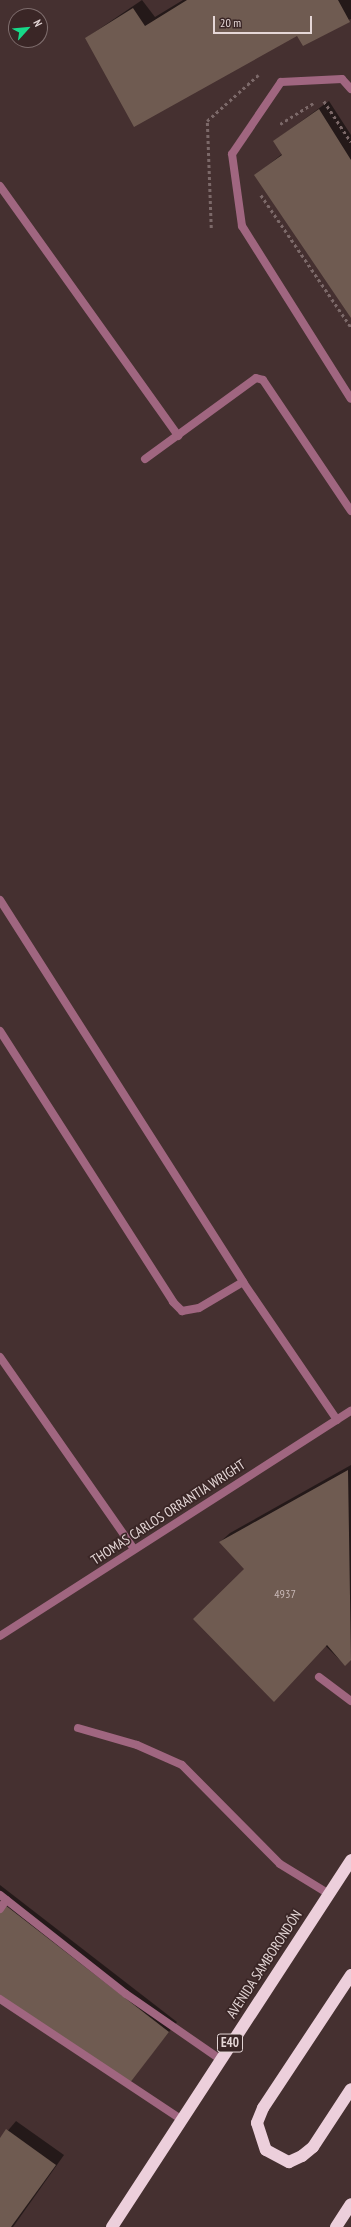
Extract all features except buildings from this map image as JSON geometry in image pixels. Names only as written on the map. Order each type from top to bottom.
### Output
[{"type":"highway","name":"AVENIDA SAMBORONDÓN","points":[[112,2227],[351,1860]]},
{"type":"highway","points":[[351,1975],[263,2108],[257,2123],[266,2150],[289,2162],[302,2156],[313,2147],[351,2089]]},
{"type":"highway","points":[[336,2227],[349,2211]]},
{"type":"street","points":[[351,89],[342,78],[281,82],[232,154],[242,226],[351,400]]},
{"type":"street","points":[[0,186],[178,436]]},
{"type":"street","points":[[144,459],[178,436],[256,378],[263,380],[351,511]]},
{"type":"street","points":[[0,900],[244,1282],[337,1420]]},
{"type":"street","points":[[0,1031],[173,1302],[182,1311],[198,1308],[244,1282]]},
{"type":"street","points":[[0,1357],[134,1549]]},
{"type":"street","name":"THOMAS CARLOS ORRANTIA WRIGHT","points":[[0,1636],[351,1411]]},
{"type":"street","points":[[319,1677],[351,1701]]},
{"type":"street","points":[[78,1728],[137,1745],[182,1765],[280,1864],[329,1894]]},
{"type":"street","points":[[0,1909],[3,1897],[126,1994],[220,2059]]},
{"type":"street","points":[[0,1999],[182,2120]]},
{"type":"path","points":[[276,127],[322,98],[351,142]]},
{"type":"path","points":[[260,192],[351,327]]}]
